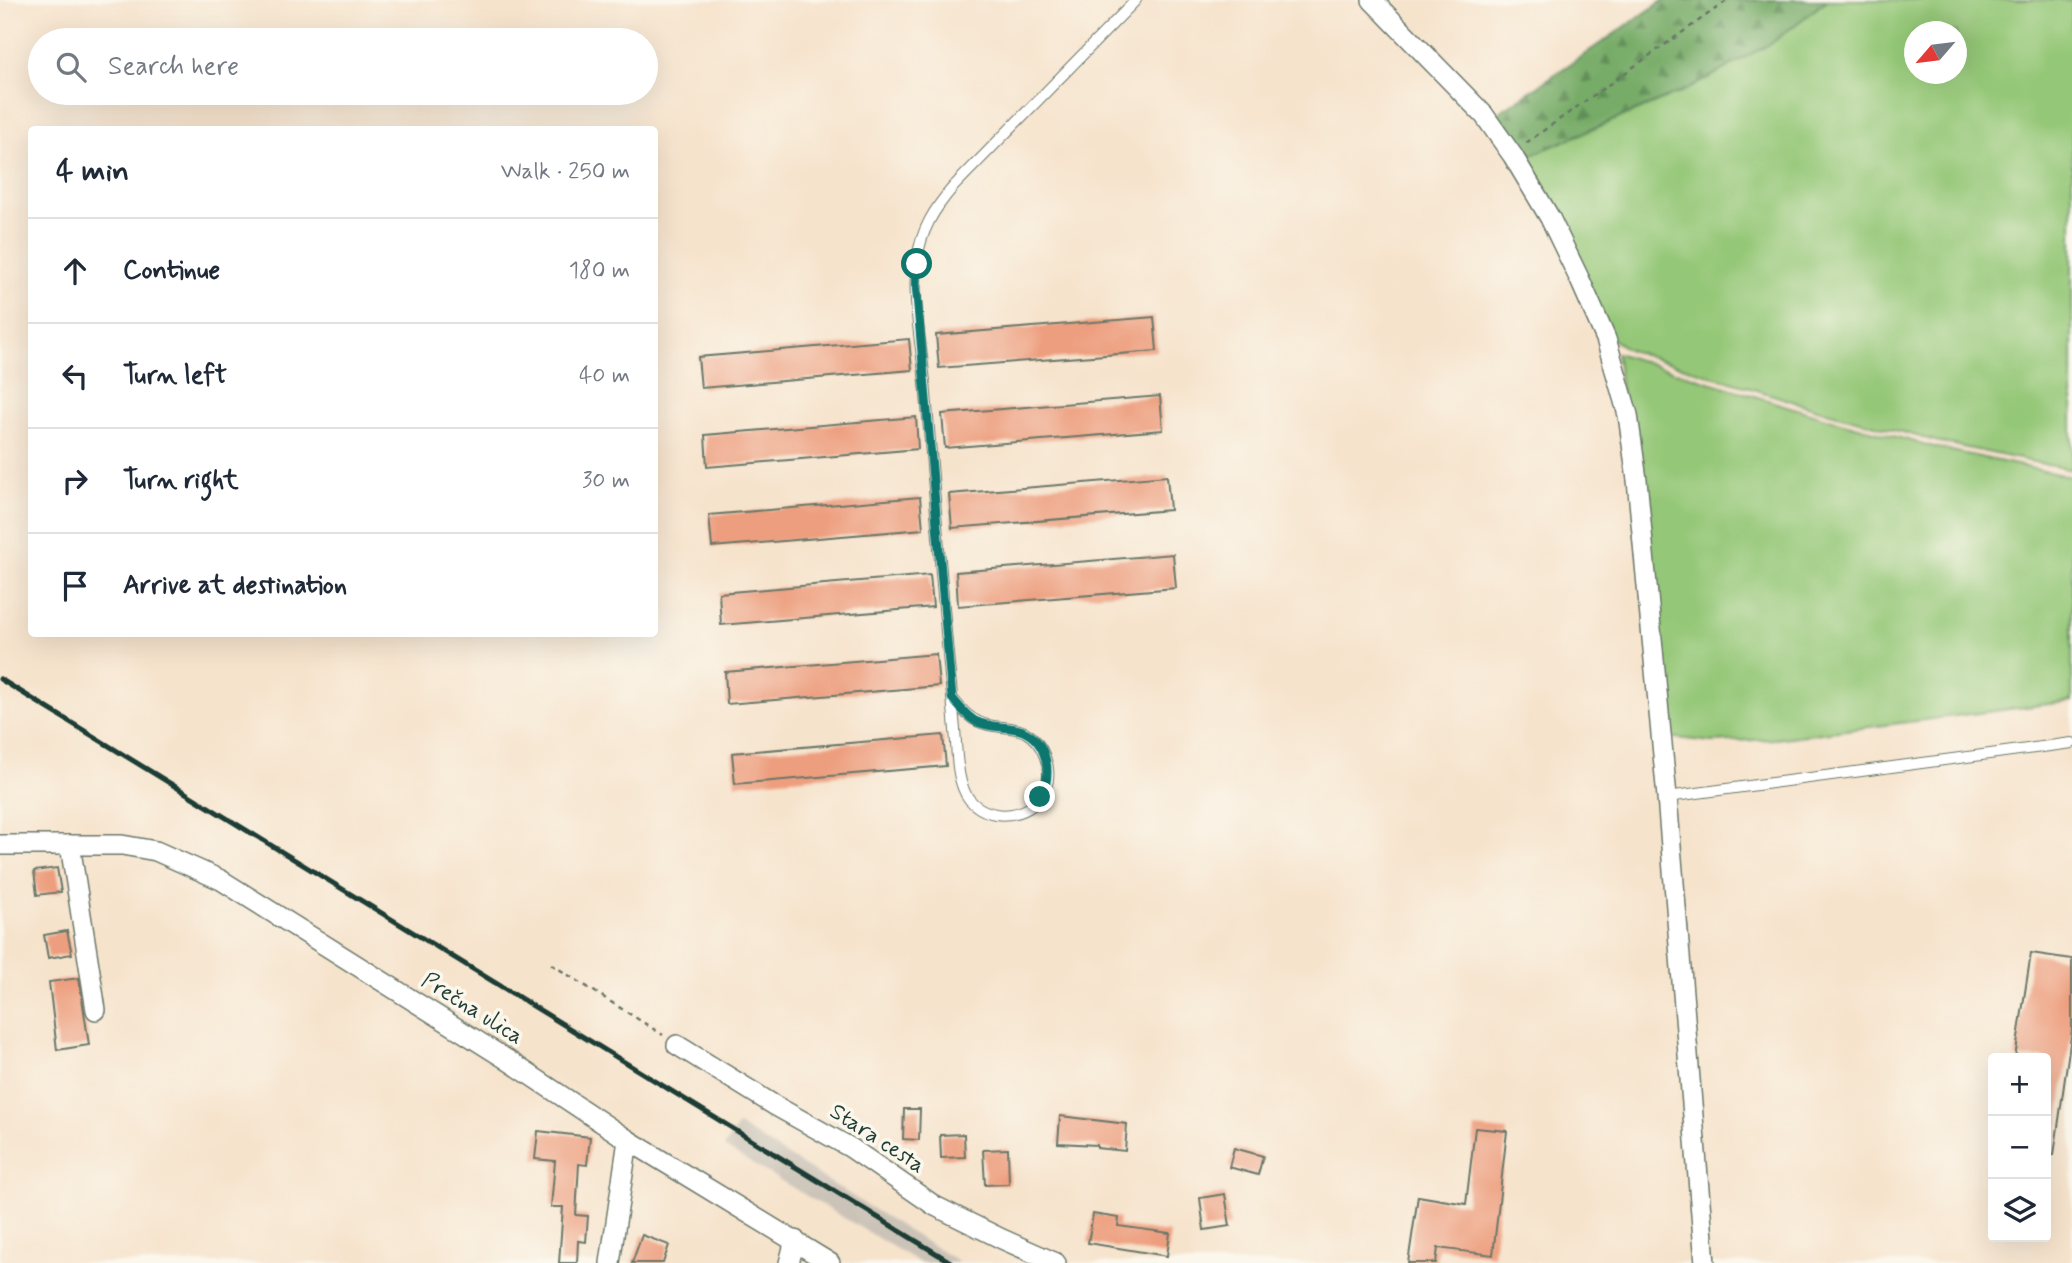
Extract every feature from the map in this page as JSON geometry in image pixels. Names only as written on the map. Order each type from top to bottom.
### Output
[{"type":"street","points":[[1372,0],[1484,115],[1511,153],[1550,218],[1580,280],[1605,339],[1628,415],[1637,480],[1667,797],[1705,1263]]},
{"type":"street","name":"Prečna ulica","points":[[0,845],[122,845],[156,851],[221,880],[506,1059],[628,1140],[830,1263]]},
{"type":"street","points":[[70,845],[96,1010]]},
{"type":"street","name":"Stara cesta","points":[[677,1045],[774,1105],[851,1148],[934,1206],[1056,1263]]},
{"type":"street","points":[[610,1263],[628,1140]]},
{"type":"street","points":[[789,1263],[795,1240]]},
{"type":"lane","points":[[952,698],[964,713],[976,722],[1025,732],[1034,740],[1045,757],[1048,779],[1045,789],[1033,805],[1013,815],[1001,815],[979,808],[965,794],[959,779],[916,284],[923,234],[935,210],[954,186],[1136,0]]},
{"type":"lane","points":[[1667,797],[2072,743]]},
{"type":"path","points":[[1511,153],[1728,0]]},
{"type":"path","points":[[551,964],[677,1045]]},
{"type":"shaded area","points":[[738,1125],[961,1263],[920,1263],[724,1147]]},
{"type":"green space","points":[[1664,0],[1827,0],[1773,42],[1690,88],[1531,155],[1494,116]]},
{"type":"green space","points":[[1827,0],[2072,0],[2072,470],[1943,443],[1830,413],[1629,350],[1611,338],[1528,170],[1531,155],[1690,88],[1773,42]]},
{"type":"green space","points":[[1616,353],[1829,419],[1938,448],[2072,477],[2072,701],[1775,739],[1712,742],[1668,737]]},
{"type":"building","points":[[1154,317],[1157,351],[939,368],[936,335]]},
{"type":"building","points":[[909,339],[912,370],[701,388],[698,357]]},
{"type":"building","points":[[1160,396],[1163,430],[945,448],[942,414]]},
{"type":"building","points":[[916,417],[918,449],[707,467],[705,435]]},
{"type":"building","points":[[1167,476],[1170,510],[952,528],[949,494]]},
{"type":"building","points":[[920,497],[923,529],[712,547],[709,515]]},
{"type":"building","points":[[1173,554],[1176,588],[958,606],[956,572]]},
{"type":"building","points":[[930,575],[933,607],[721,625],[719,593]]},
{"type":"building","points":[[936,654],[939,686],[727,704],[725,672]]},
{"type":"building","points":[[943,735],[946,766],[735,784],[732,753]]},
{"type":"building","points":[[57,868],[61,892],[37,895],[34,871]]},
{"type":"building","points":[[67,931],[72,954],[48,958],[44,935]]},
{"type":"building","points":[[2031,953],[2072,959],[2072,1029],[2054,1155],[2051,1155],[2051,1053],[2016,1053]]},
{"type":"building","points":[[79,978],[89,1045],[57,1050],[49,982]]},
{"type":"building","points":[[904,1109],[920,1109],[919,1140],[903,1139]]},
{"type":"building","points":[[1060,1116],[1127,1124],[1125,1151],[1097,1148],[1097,1145],[1058,1143]]},
{"type":"building","points":[[1475,1128],[1507,1131],[1493,1255],[1438,1248],[1436,1263],[1408,1263],[1418,1196],[1466,1204]]},
{"type":"building","points":[[538,1131],[590,1137],[587,1165],[579,1164],[576,1215],[588,1216],[586,1242],[578,1241],[577,1263],[559,1263],[563,1207],[551,1207],[555,1161],[535,1159]]},
{"type":"building","points":[[964,1134],[965,1157],[941,1158],[940,1135]]},
{"type":"building","points":[[1234,1148],[1263,1156],[1258,1175],[1229,1167]]},
{"type":"building","points":[[1008,1149],[1009,1184],[985,1185],[983,1150]]},
{"type":"building","points":[[1225,1194],[1230,1226],[1204,1230],[1200,1198]]},
{"type":"building","points":[[1093,1214],[1119,1218],[1118,1226],[1170,1233],[1167,1256],[1088,1243]]},
{"type":"building","points":[[642,1235],[669,1245],[663,1263],[632,1263]]},
{"type":"railway","points":[[0,679],[952,1263]]},
{"type":"route","points":[[917,264],[916,284],[952,698],[964,713],[976,722],[1025,732],[1034,740],[1045,757],[1047,768],[1048,779],[1040,797]]}]
